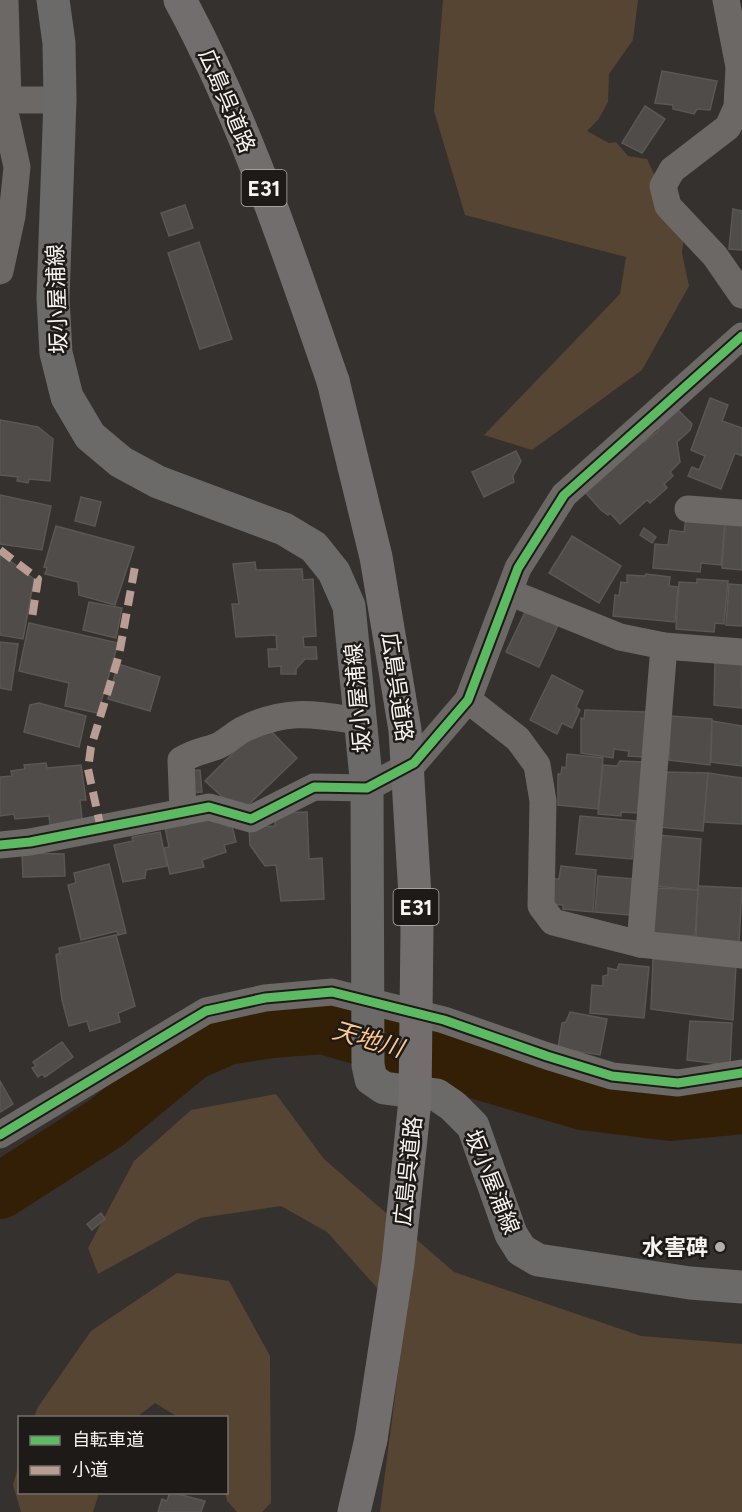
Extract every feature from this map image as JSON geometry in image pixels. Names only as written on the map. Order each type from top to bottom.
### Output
[{"type":"highway","name":"広島呉道路","points":[[180,0],[204,44],[275,216],[333,381],[376,557],[405,729],[417,929],[415,1100],[398,1263],[371,1439],[354,1512]]},
{"type":"main road","name":"坂小屋浦線","points":[[53,0],[58,43],[60,100],[53,298],[56,352],[67,397],[90,436],[121,462],[158,482],[284,530],[314,547],[334,572],[349,606],[367,788],[368,1065],[371,1079],[384,1088],[437,1095],[453,1106],[473,1126],[511,1234],[521,1250],[538,1260],[643,1276],[742,1287]]},
{"type":"street","points":[[0,271],[12,216],[17,167],[4,108],[8,100],[5,0]]},
{"type":"street","points":[[726,0],[737,28],[739,67],[737,107],[728,127],[672,170],[663,186],[668,206],[715,256],[742,295]]},
{"type":"street","points":[[8,100],[60,100]]},
{"type":"street","points":[[0,845],[30,842],[209,807],[251,819],[314,787],[367,788],[414,764],[468,700],[511,593],[518,568],[564,495],[742,336]]},
{"type":"street","points":[[688,509],[742,513]]},
{"type":"street","points":[[511,593],[620,637],[664,646],[742,652]]},
{"type":"street","points":[[640,944],[664,646]]},
{"type":"street","points":[[468,700],[518,739],[537,765],[543,801],[541,906],[553,922],[640,944],[742,955]]},
{"type":"street","points":[[183,813],[181,772],[200,750],[216,747],[241,730],[281,714],[311,714],[359,721]]},
{"type":"street","points":[[0,1135],[206,1011],[265,998],[332,992],[369,1010],[444,1020],[612,1076],[678,1083],[742,1073]]},
{"type":"shaded area","points":[[443,0],[638,0],[633,40],[609,74],[608,102],[598,120],[587,131],[609,143],[616,142],[628,156],[647,159],[684,237],[682,253],[689,286],[642,370],[532,450],[484,435],[620,294],[626,257],[465,215],[434,111]]},
{"type":"shaded area","points":[[276,1094],[324,1159],[454,1272],[641,1336],[742,1344],[742,1512],[380,1512],[405,1319],[327,1232],[281,1206],[200,1218],[98,1274],[88,1248],[134,1161],[191,1110]]},
{"type":"shaded area","points":[[177,1273],[229,1281],[270,1356],[271,1503],[262,1512],[237,1512],[227,1501],[225,1494],[228,1494],[228,1416],[176,1416],[155,1403],[138,1416],[34,1416],[38,1407],[91,1331]]},
{"type":"shaded area","points":[[18,1468],[18,1494],[99,1494],[93,1512],[21,1512],[13,1485]]},
{"type":"building","points":[[662,71],[717,81],[710,110],[697,109],[694,114],[673,109],[673,105],[655,103]]},
{"type":"building","points":[[645,106],[665,119],[642,153],[622,143]]},
{"type":"building","points":[[185,205],[193,228],[169,236],[161,213]]},
{"type":"building","points":[[733,209],[742,211],[742,250],[729,249]]},
{"type":"building","points":[[199,242],[232,339],[200,349],[168,253]]},
{"type":"building","points":[[710,398],[728,405],[722,421],[742,428],[742,456],[735,453],[721,489],[688,476],[692,467],[699,470],[705,456],[691,450]]},
{"type":"building","points":[[677,409],[692,424],[690,430],[677,442],[680,462],[670,472],[673,476],[664,484],[667,488],[650,503],[647,500],[620,524],[610,513],[608,515],[601,510],[585,492],[640,438],[644,442],[659,430],[657,427]]},
{"type":"building","points":[[0,420],[38,427],[53,439],[50,481],[29,479],[28,483],[17,481],[18,477],[0,475]]},
{"type":"building","points":[[516,451],[521,461],[513,476],[514,482],[484,497],[472,472]]},
{"type":"building","points":[[0,495],[51,506],[42,550],[0,544]]},
{"type":"building","points":[[81,497],[101,502],[95,526],[75,521]]},
{"type":"building","points":[[686,518],[725,522],[721,565],[701,563],[700,572],[653,568],[655,544],[668,545],[670,530],[684,532]]},
{"type":"building","points":[[725,524],[742,525],[742,570],[722,568]]},
{"type":"building","points":[[56,526],[134,547],[115,605],[79,595],[78,582],[45,574],[47,568],[44,567]]},
{"type":"building","points":[[644,528],[656,537],[652,543],[640,535]]},
{"type":"building","points":[[572,536],[621,566],[599,603],[549,573]]},
{"type":"building","points":[[0,553],[34,579],[23,639],[0,635]]},
{"type":"building","points":[[255,562],[256,570],[302,569],[303,580],[313,579],[316,636],[303,637],[304,647],[316,647],[317,659],[305,659],[296,669],[296,674],[281,674],[281,666],[269,667],[268,649],[277,649],[276,635],[236,637],[232,604],[239,604],[233,564]]},
{"type":"building","points":[[646,574],[670,577],[669,586],[678,587],[675,622],[613,616],[615,595],[619,596],[621,582],[627,583],[627,575],[645,576]]},
{"type":"building","points":[[697,579],[728,581],[724,624],[715,623],[714,632],[676,629],[679,582],[697,583]]},
{"type":"building","points":[[729,584],[742,585],[742,626],[726,625]]},
{"type":"building","points":[[89,602],[122,608],[116,638],[83,630]]},
{"type":"building","points":[[526,610],[558,625],[539,667],[506,652]]},
{"type":"building","points":[[29,623],[118,643],[98,713],[65,706],[69,683],[19,671]]},
{"type":"building","points":[[0,642],[18,644],[11,690],[0,688]]},
{"type":"building","points":[[715,661],[741,664],[742,708],[714,705]]},
{"type":"building","points":[[118,664],[160,677],[150,711],[108,699]]},
{"type":"building","points":[[552,675],[583,691],[576,707],[580,710],[572,728],[562,723],[557,734],[530,720]]},
{"type":"building","points":[[39,703],[86,716],[79,747],[24,732],[30,705]]},
{"type":"building","points":[[585,710],[646,712],[643,757],[628,756],[629,751],[614,749],[613,758],[581,753],[581,718],[584,719]]},
{"type":"building","points":[[671,716],[712,719],[710,765],[669,760]]},
{"type":"building","points":[[712,721],[742,726],[742,766],[711,762]]},
{"type":"building","points":[[269,729],[297,758],[240,813],[205,781],[242,744]]},
{"type":"building","points":[[567,754],[603,758],[598,809],[558,805],[558,774],[561,774],[562,767],[566,768]]},
{"type":"building","points":[[620,761],[643,762],[639,813],[621,812],[621,816],[598,814],[603,765],[617,766]]},
{"type":"building","points":[[46,763],[47,768],[81,765],[86,800],[80,800],[83,829],[51,832],[49,816],[15,819],[14,814],[0,816],[0,777],[12,776],[11,771],[25,769],[24,765]]},
{"type":"building","points":[[200,770],[202,792],[190,793],[188,771]]},
{"type":"building","points":[[663,772],[708,773],[703,831],[658,827]]},
{"type":"building","points":[[708,773],[742,778],[742,824],[704,822]]},
{"type":"building","points":[[307,812],[309,859],[322,858],[324,899],[281,901],[276,865],[265,866],[250,845],[249,827],[275,826],[275,813]]},
{"type":"building","points":[[225,814],[228,827],[232,826],[236,842],[224,845],[226,852],[202,860],[204,867],[170,874],[164,848],[169,847],[165,827]]},
{"type":"building","points":[[580,816],[636,821],[632,859],[576,854]]},
{"type":"building","points":[[160,832],[167,866],[146,870],[145,878],[123,882],[114,845],[133,841],[132,837]]},
{"type":"building","points":[[658,835],[701,839],[698,890],[654,886]]},
{"type":"building","points":[[22,853],[64,854],[65,876],[23,877]]},
{"type":"building","points":[[109,864],[126,933],[118,935],[117,931],[81,940],[68,885],[76,883],[74,873]]},
{"type":"building","points":[[561,866],[596,870],[593,912],[563,909],[563,905],[552,904],[554,879],[559,879]]},
{"type":"building","points":[[598,876],[634,879],[630,915],[595,912]]},
{"type":"building","points":[[698,886],[742,888],[739,942],[696,939]]},
{"type":"building","points":[[654,888],[698,890],[695,936],[652,933]]},
{"type":"building","points":[[116,935],[135,1006],[118,1013],[120,1022],[90,1031],[87,1021],[69,1026],[62,1000],[56,955],[60,953],[59,948]]},
{"type":"building","points":[[653,959],[736,966],[733,1020],[651,1009]]},
{"type":"building","points":[[619,964],[649,967],[644,1018],[590,1013],[592,985],[603,986],[603,976],[608,975],[608,968],[617,970]]},
{"type":"building","points":[[570,1012],[607,1019],[600,1055],[558,1048],[562,1023],[566,1022]]},
{"type":"building","points":[[690,1021],[732,1023],[730,1065],[687,1060]]},
{"type":"building","points":[[62,1042],[73,1057],[45,1077],[42,1074],[38,1077],[32,1068],[36,1066],[33,1062]]},
{"type":"building","points":[[0,1081],[13,1104],[0,1112]]},
{"type":"building","points":[[101,1213],[105,1219],[92,1230],[87,1224]]},
{"type":"building","points":[[169,1494],[178,1494],[205,1501],[201,1512],[158,1512],[162,1499],[167,1501]]},
{"type":"waterway","name":"天地川","points":[[0,1191],[106,1123],[191,1053],[227,1037],[271,1030],[323,1026],[583,1102],[671,1113],[742,1106]]},
{"type":"marked path","points":[[0,550],[38,579],[32,618]]},
{"type":"marked path","points":[[101,829],[88,769],[91,747],[119,655],[136,561]]},
{"type":"cycle path","points":[[0,845],[30,842],[209,807],[251,819],[314,787],[367,788],[414,763],[468,700],[518,568],[564,495],[742,336]]},
{"type":"cycle path","points":[[0,1135],[206,1011],[265,998],[332,992],[444,1020],[612,1076],[678,1083],[742,1073]]},
{"type":"place","name":"水害碑","points":[[720,1247]]}]
